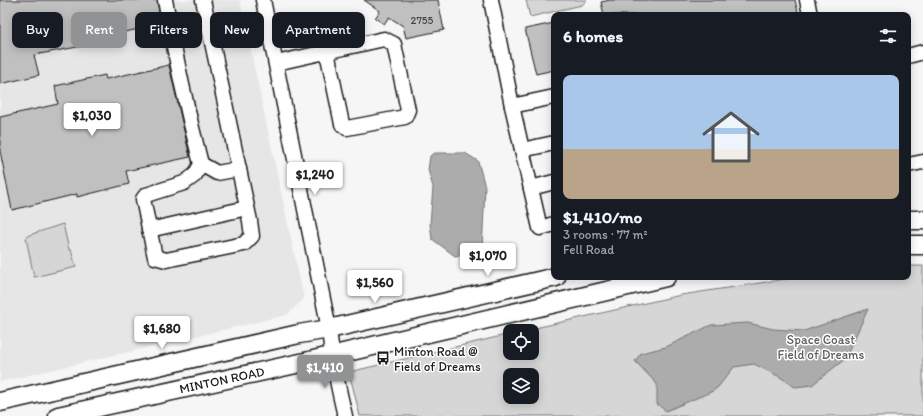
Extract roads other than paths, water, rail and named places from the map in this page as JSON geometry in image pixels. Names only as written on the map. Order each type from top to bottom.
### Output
[{"type":"main road","points":[[911,220],[923,220]]},
{"type":"main road","points":[[911,245],[923,244]]},
{"type":"main road","name":"MINTON ROAD","points":[[0,402],[299,334],[329,330],[551,278]]},
{"type":"main road","name":"MINTON ROAD","points":[[58,416],[332,356],[653,280]]},
{"type":"street","points":[[165,0],[178,67],[201,164],[195,175],[184,183],[146,195],[143,199],[148,230],[155,257],[166,260],[244,244],[252,236],[203,0]]},
{"type":"street","points":[[263,0],[345,416]]},
{"type":"street","points":[[491,0],[512,106],[540,228],[551,225]]},
{"type":"street","points":[[807,0],[809,12]]},
{"type":"street","points":[[276,63],[384,39],[394,44],[408,110],[405,117],[347,128],[342,124],[327,52]]},
{"type":"street","points":[[911,55],[923,52]]},
{"type":"street","points":[[512,106],[551,97]]},
{"type":"street","points":[[522,150],[551,144]]},
{"type":"street","points":[[911,165],[923,162]]},
{"type":"street","points":[[201,164],[217,173],[238,169]]},
{"type":"street","points":[[531,188],[551,183]]},
{"type":"street","points":[[148,230],[247,208]]},
{"type":"place","name":"Minton Road @ Field of Dreams","points":[[383,358]]},
{"type":"park label","name":"Space Coast Field of Dreams","points":[[821,346]]}]
